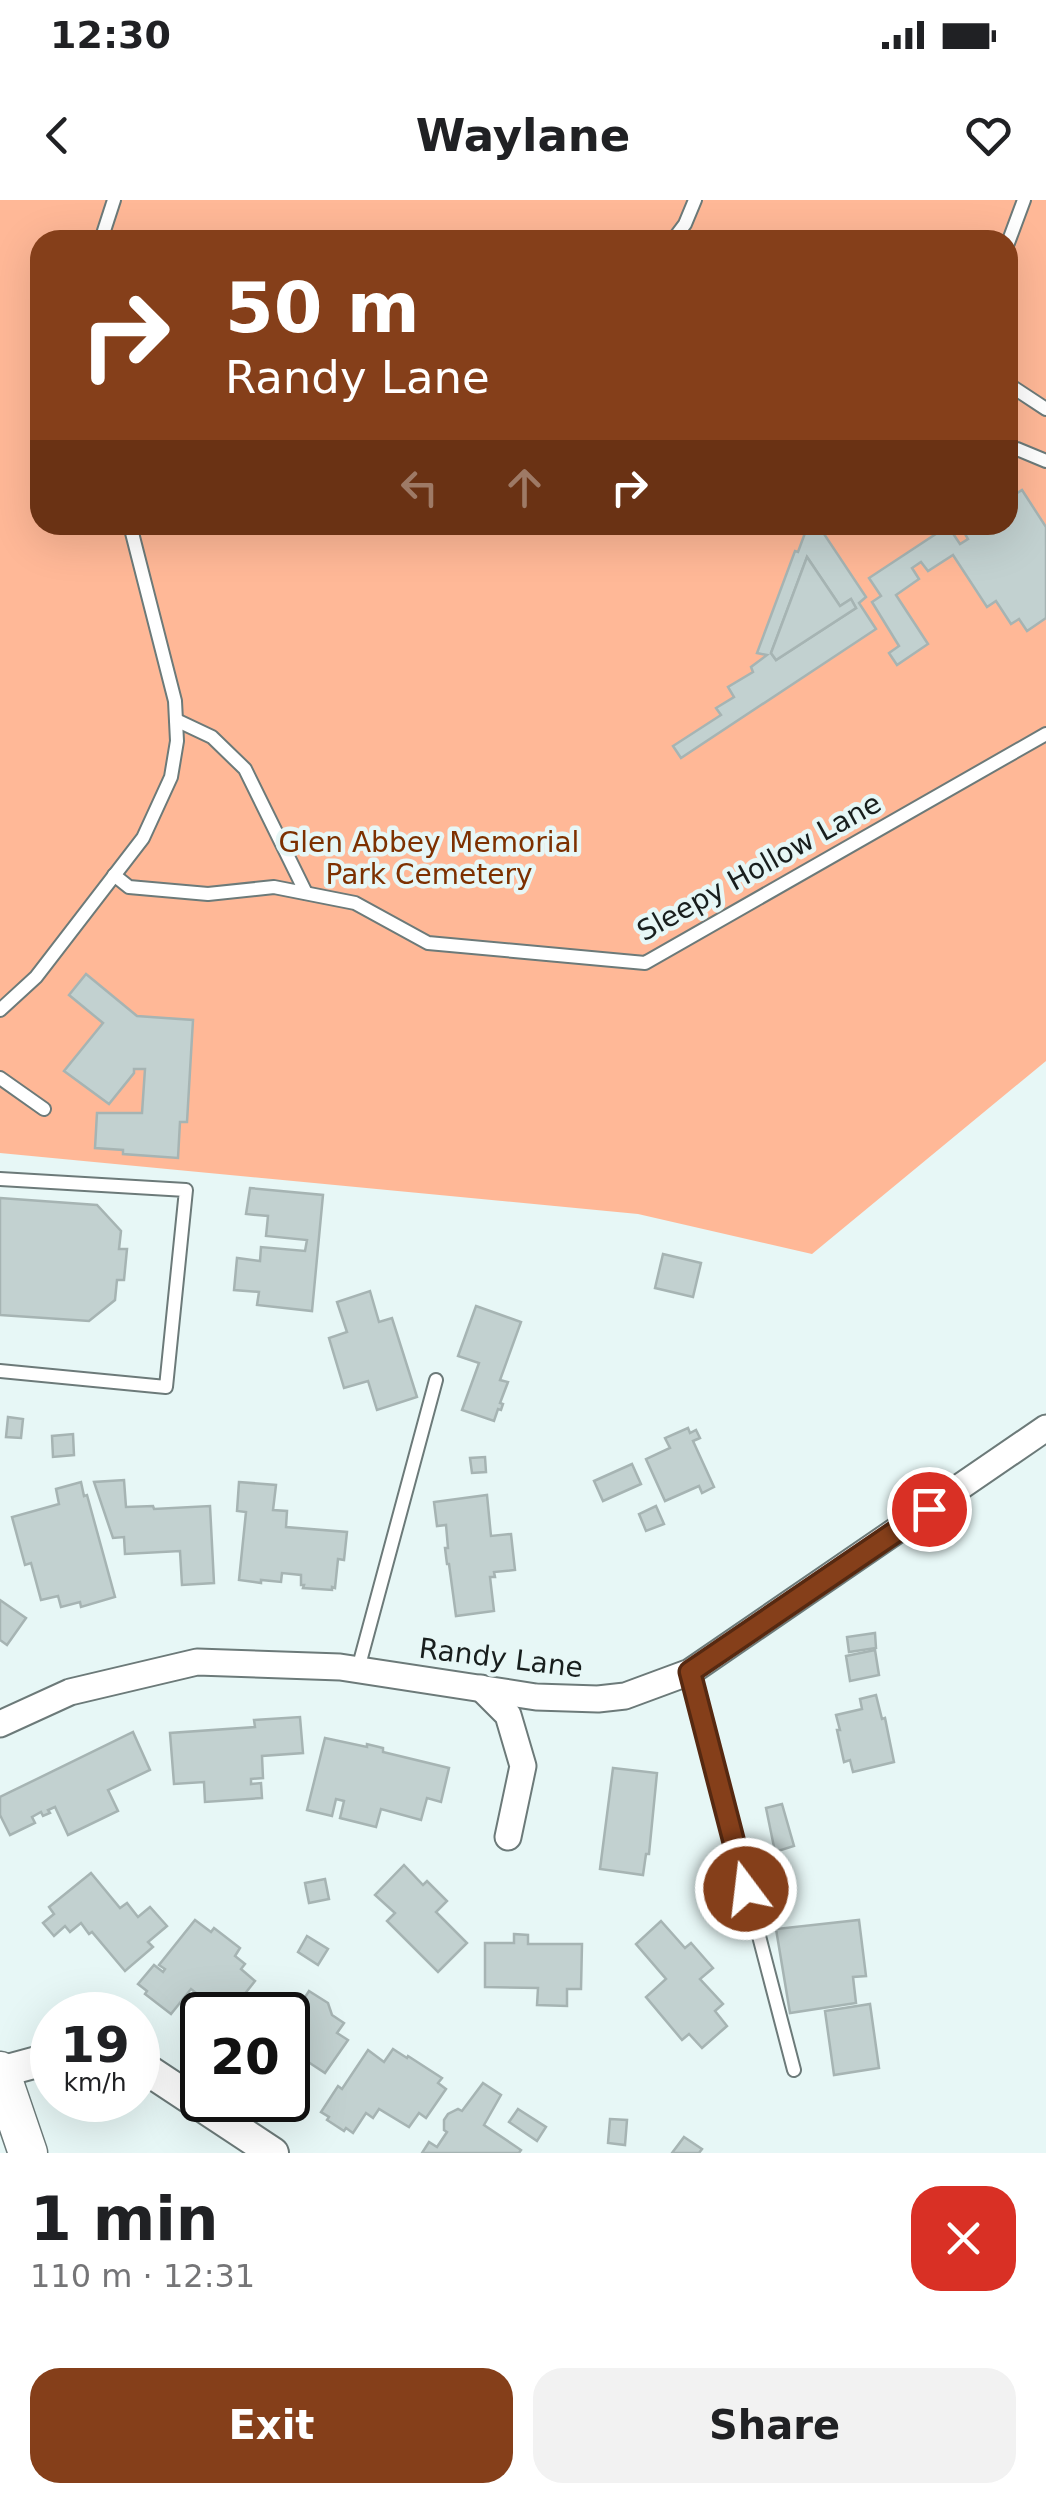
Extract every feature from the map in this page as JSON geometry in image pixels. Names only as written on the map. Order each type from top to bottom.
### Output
[{"type":"main road","points":[[0,2072],[28,2153]]},
{"type":"street","name":"Randy Lane","points":[[0,1724],[70,1692],[196,1662],[358,1669],[536,1697],[624,1696],[690,1672],[1046,1428]]},
{"type":"street","points":[[481,1688],[508,1715],[522,1766],[508,1837]]},
{"type":"street","points":[[0,2072],[30,2064]]},
{"type":"street","points":[[160,2077],[273,2153]]},
{"type":"lane","points":[[105,230],[114,200]]},
{"type":"lane","points":[[680,230],[696,200]]},
{"type":"lane","points":[[1013,230],[1024,200]]},
{"type":"lane","points":[[1018,391],[1046,409]]},
{"type":"lane","points":[[1018,448],[1046,461]]},
{"type":"lane","points":[[0,1010],[36,977],[143,838],[171,777],[177,741],[175,701],[133,535]]},
{"type":"lane","points":[[176,720],[212,737],[245,769],[306,893]]},
{"type":"lane","name":"Sleepy Hollow Lane","points":[[114,875],[129,887],[208,894],[274,887],[355,903],[428,943],[645,963],[1046,734]]},
{"type":"lane","points":[[0,1078],[44,1109]]},
{"type":"lane","points":[[0,1179],[186,1190],[166,1387],[0,1371]]},
{"type":"lane","points":[[358,1669],[436,1380]]},
{"type":"lane","points":[[690,1672],[794,2070]]},
{"type":"green space","name":"Glen Abbey Memorial Park Cemetery","points":[[0,200],[1046,200],[1046,1061],[812,1254],[638,1214],[0,1153]]},
{"type":"building","points":[[1022,490],[1046,527],[1046,618],[1027,631],[1019,619],[1011,624],[996,601],[987,607],[953,555],[928,571],[921,562],[912,568],[919,579],[896,595],[928,644],[897,665],[889,653],[899,646],[872,602],[881,596],[869,578],[934,535],[954,535],[960,544],[968,539],[966,535],[1018,535],[1018,493]]},
{"type":"building","points":[[804,535],[825,535],[866,597],[859,603],[876,629],[681,758],[673,746],[721,715],[716,708],[734,697],[728,687],[753,672],[751,667],[767,655],[757,653],[795,551],[798,552]],"holes":[[[807,557],[840,606],[851,599],[856,608],[776,660],[771,653]]]},
{"type":"building","points":[[807,557],[840,606],[851,599],[856,608],[776,660],[771,653]]},
{"type":"building","points":[[86,974],[137,1016],[193,1020],[187,1122],[180,1122],[178,1158],[95,1148],[97,1113],[142,1113],[145,1069],[134,1069],[109,1104],[64,1071],[103,1023],[69,995]]},
{"type":"building","points":[[250,1188],[323,1195],[312,1311],[257,1305],[259,1292],[234,1290],[237,1258],[260,1261],[261,1247],[305,1251],[307,1240],[266,1236],[268,1216],[246,1214]]},
{"type":"building","points":[[0,1198],[97,1205],[121,1231],[119,1249],[127,1249],[124,1280],[117,1280],[115,1300],[89,1321],[0,1315]]},
{"type":"building","points":[[663,1254],[701,1263],[693,1297],[655,1288]]},
{"type":"building","points":[[370,1291],[379,1322],[392,1318],[417,1397],[377,1410],[368,1381],[344,1388],[329,1338],[347,1332],[337,1302]]},
{"type":"building","points":[[476,1306],[521,1322],[500,1380],[508,1382],[494,1421],[462,1410],[479,1363],[458,1356]]},
{"type":"building","points":[[8,1417],[23,1419],[21,1438],[6,1437]]},
{"type":"building","points":[[688,1428],[690,1433],[696,1430],[700,1438],[693,1441],[714,1487],[702,1493],[699,1486],[665,1501],[646,1459],[670,1448],[665,1438]]},
{"type":"building","points":[[73,1434],[74,1455],[53,1457],[52,1436]]},
{"type":"building","points":[[485,1457],[486,1472],[472,1473],[470,1458]]},
{"type":"building","points":[[632,1464],[641,1484],[603,1501],[594,1481]]},
{"type":"building","points":[[124,1480],[126,1507],[210,1506],[214,1583],[182,1585],[180,1551],[125,1554],[124,1537],[113,1538],[94,1482]]},
{"type":"building","points":[[81,1482],[115,1597],[81,1607],[80,1602],[61,1607],[58,1596],[41,1600],[31,1563],[25,1565],[12,1517],[59,1504],[56,1489]]},
{"type":"building","points":[[239,1482],[276,1485],[273,1510],[287,1511],[286,1527],[347,1532],[344,1560],[338,1559],[335,1588],[303,1588],[301,1575],[282,1573],[281,1582],[239,1580],[246,1512],[237,1511]]},
{"type":"building","points":[[487,1495],[491,1536],[511,1534],[515,1570],[494,1572],[495,1577],[490,1577],[494,1611],[456,1616],[445,1548],[446,1525],[437,1526],[434,1502]]},
{"type":"building","points":[[656,1506],[664,1524],[646,1531],[639,1514]]},
{"type":"building","points":[[0,1600],[26,1618],[7,1645],[0,1640]]},
{"type":"building","points":[[875,1633],[876,1648],[849,1652],[847,1637]]},
{"type":"building","points":[[875,1650],[879,1675],[850,1681],[846,1656]]},
{"type":"building","points":[[876,1695],[894,1762],[853,1772],[850,1760],[844,1762],[836,1715],[862,1709],[860,1699]]},
{"type":"building","points":[[300,1717],[303,1753],[262,1756],[263,1778],[251,1779],[251,1784],[261,1783],[262,1798],[205,1802],[204,1782],[174,1784],[170,1733],[255,1727],[254,1720]]},
{"type":"building","points":[[133,1732],[150,1770],[108,1790],[118,1811],[68,1835],[55,1807],[48,1810],[50,1813],[32,1817],[35,1823],[10,1835],[0,1815],[0,1797]]},
{"type":"building","points":[[325,1738],[367,1744],[383,1748],[383,1752],[449,1768],[441,1802],[427,1798],[421,1820],[381,1809],[376,1827],[340,1818],[344,1801],[336,1799],[332,1816],[307,1810]]},
{"type":"building","points":[[613,1768],[657,1773],[649,1854],[643,1875],[600,1869]]},
{"type":"building","points":[[782,1804],[794,1846],[775,1852],[766,1808]]},
{"type":"building","points":[[404,1865],[423,1885],[427,1881],[447,1901],[436,1912],[467,1943],[438,1972],[387,1921],[395,1913],[375,1895]]},
{"type":"building","points":[[91,1873],[120,1908],[127,1903],[138,1917],[150,1907],[167,1926],[148,1942],[153,1947],[125,1971],[81,1923],[70,1932],[65,1926],[54,1936],[43,1923],[54,1914],[49,1907]]},
{"type":"building","points":[[325,1879],[329,1899],[309,1903],[305,1883]]},
{"type":"building","points":[[195,1920],[211,1932],[214,1928],[240,1948],[235,1956],[245,1964],[241,1969],[255,1981],[246,1992],[191,1989],[180,1992],[180,2003],[171,2014],[160,2006],[160,1992],[146,1992],[138,1984],[154,1965],[163,1972],[165,1969],[159,1965]]},
{"type":"building","points":[[859,1920],[866,1976],[853,1977],[856,2003],[790,2013],[776,1929]]},
{"type":"building","points":[[661,1921],[685,1948],[691,1943],[713,1968],[700,1979],[723,2004],[715,2011],[727,2026],[702,2048],[689,2034],[682,2040],[646,1997],[666,1979],[636,1944]]},
{"type":"building","points":[[514,1934],[528,1935],[528,1944],[582,1944],[581,1989],[567,1989],[567,2006],[537,2005],[538,1988],[485,1987],[485,1943],[514,1943]]},
{"type":"building","points":[[307,1936],[328,1949],[318,1965],[298,1952]]},
{"type":"building","points":[[308,1992],[328,2003],[332,2015],[344,2023],[337,2033],[348,2040],[325,2073],[310,2063]]},
{"type":"building","points":[[870,2004],[879,2068],[834,2075],[825,2011]]},
{"type":"building","points":[[393,2049],[442,2078],[438,2083],[446,2089],[426,2118],[419,2113],[409,2127],[379,2109],[373,2118],[366,2113],[353,2133],[327,2120],[329,2117],[321,2112],[368,2050],[384,2062]]},
{"type":"building","points":[[483,2083],[501,2095],[484,2125],[521,2150],[519,2153],[422,2153],[429,2142],[437,2147],[447,2132],[444,2120],[448,2114],[462,2111]]},
{"type":"building","points":[[518,2109],[546,2127],[537,2141],[509,2122]]},
{"type":"building","points":[[610,2119],[627,2120],[625,2145],[608,2143]]},
{"type":"building","points":[[684,2137],[702,2149],[699,2153],[672,2153]]},
{"type":"route","points":[[746,1889],[690,1672],[929,1509]]}]
